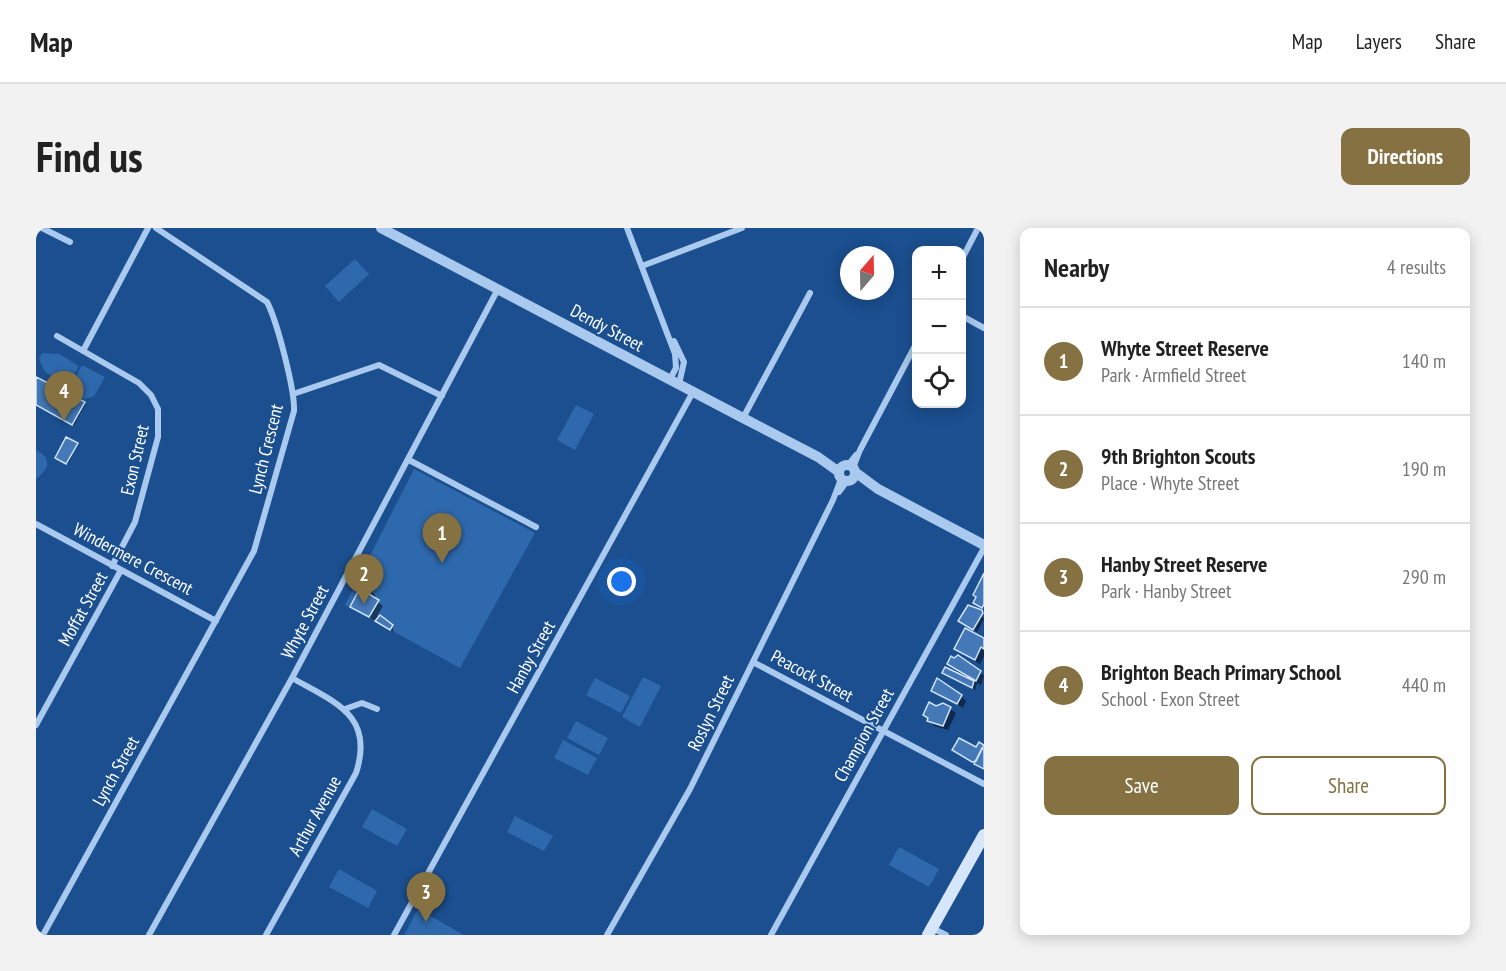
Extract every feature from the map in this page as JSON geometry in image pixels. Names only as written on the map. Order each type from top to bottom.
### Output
[{"type":"main road","points":[[930,931],[984,835]]},
{"type":"street","points":[[42,228],[70,242]]},
{"type":"street","points":[[83,351],[148,228]]},
{"type":"street","name":"Lynch Crescent","points":[[156,228],[267,302],[273,315],[293,394],[292,421],[256,548],[216,621]]},
{"type":"street","points":[[627,228],[666,325],[684,362],[674,382]]},
{"type":"street","points":[[642,266],[742,228]]},
{"type":"street","points":[[966,251],[978,228]]},
{"type":"street","name":"Dendy Street","points":[[385,229],[984,547]]},
{"type":"street","name":"Whyte Street","points":[[149,935],[292,678],[498,289]]},
{"type":"street","points":[[743,418],[810,293]]},
{"type":"street","points":[[966,318],[984,328]]},
{"type":"street","points":[[666,325],[677,360],[674,382]]},
{"type":"street","name":"Exon Street","points":[[57,336],[146,389],[155,402],[159,419],[158,437],[135,522],[112,566]]},
{"type":"street","name":"Roslyn Street","points":[[608,935],[690,789],[833,500],[912,352]]},
{"type":"street","points":[[293,394],[379,365],[442,396]]},
{"type":"street","name":"Hanby Street","points":[[394,935],[693,392]]},
{"type":"street","points":[[409,460],[536,527]]},
{"type":"street","name":"Windermere Crescent","points":[[36,524],[216,621]]},
{"type":"street","name":"Champion Street","points":[[771,935],[984,547]]},
{"type":"street","name":"Moffat Street","points":[[36,725],[121,570]]},
{"type":"street","name":"Lynch Street","points":[[43,935],[216,621]]},
{"type":"street","name":"Peacock Street","points":[[753,662],[984,784]]},
{"type":"street","name":"Arthur Avenue","points":[[266,935],[356,773],[361,755],[361,738],[354,720],[345,709],[292,678]]},
{"type":"street","points":[[345,709],[362,704],[377,709]]},
{"type":"street","points":[[930,931],[946,935]]},
{"type":"shaded area","points":[[355,259],[369,274],[339,302],[325,286]]},
{"type":"shaded area","points":[[42,353],[59,354],[79,366],[68,386],[45,372],[39,359]]},
{"type":"shaded area","points":[[82,365],[105,377],[94,396],[83,400],[81,393],[70,387]]},
{"type":"shaded area","points":[[576,405],[594,414],[575,450],[557,440]]},
{"type":"shaded area","points":[[36,450],[45,457],[47,464],[44,472],[36,479]]},
{"type":"shaded area","points":[[414,469],[535,533],[460,668],[345,605]]},
{"type":"shaded area","points":[[643,677],[661,686],[640,727],[622,717]]},
{"type":"shaded area","points":[[595,678],[630,696],[621,713],[586,695]]},
{"type":"shaded area","points":[[576,721],[608,738],[599,755],[567,738]]},
{"type":"shaded area","points":[[563,740],[597,758],[588,775],[554,758]]},
{"type":"shaded area","points":[[372,809],[407,829],[397,846],[362,827]]},
{"type":"shaded area","points":[[515,816],[553,836],[544,851],[507,832]]},
{"type":"shaded area","points":[[899,847],[939,869],[929,887],[889,865]]},
{"type":"shaded area","points":[[339,869],[377,891],[368,908],[329,887]]},
{"type":"shaded area","points":[[418,909],[464,935],[404,935]]},
{"type":"building","points":[[36,377],[85,402],[72,425],[36,405]]},
{"type":"building","points":[[66,437],[78,443],[66,464],[55,458]]},
{"type":"building","points":[[984,573],[982,608],[973,603],[976,597],[973,595]]},
{"type":"building","points":[[362,584],[372,590],[369,594],[379,600],[369,617],[350,607]]},
{"type":"building","points":[[968,605],[982,610],[983,613],[973,630],[958,621]]},
{"type":"building","points":[[380,615],[393,625],[390,630],[375,621]]},
{"type":"building","points":[[965,628],[984,638],[984,649],[981,647],[975,660],[954,649]]},
{"type":"building","points":[[958,655],[981,671],[976,681],[947,664],[951,656],[954,658]]},
{"type":"building","points":[[945,667],[974,681],[972,688],[942,673]]},
{"type":"building","points":[[937,678],[962,695],[957,704],[931,691]]},
{"type":"building","points":[[929,702],[936,706],[943,703],[951,707],[943,726],[927,721],[928,718],[923,715]]},
{"type":"building","points":[[959,738],[976,747],[979,742],[984,745],[976,761],[972,762],[952,750]]},
{"type":"building","points":[[982,748],[984,749],[984,769],[974,764]]},
{"type":"place","name":"Brighton Beach Primary School","points":[[64,421]]},
{"type":"place","name":"Whyte Street Reserve","points":[[442,563]]},
{"type":"place","name":"9th Brighton Scouts","points":[[364,604]]},
{"type":"place","name":"Hanby Street Reserve","points":[[426,922]]}]
